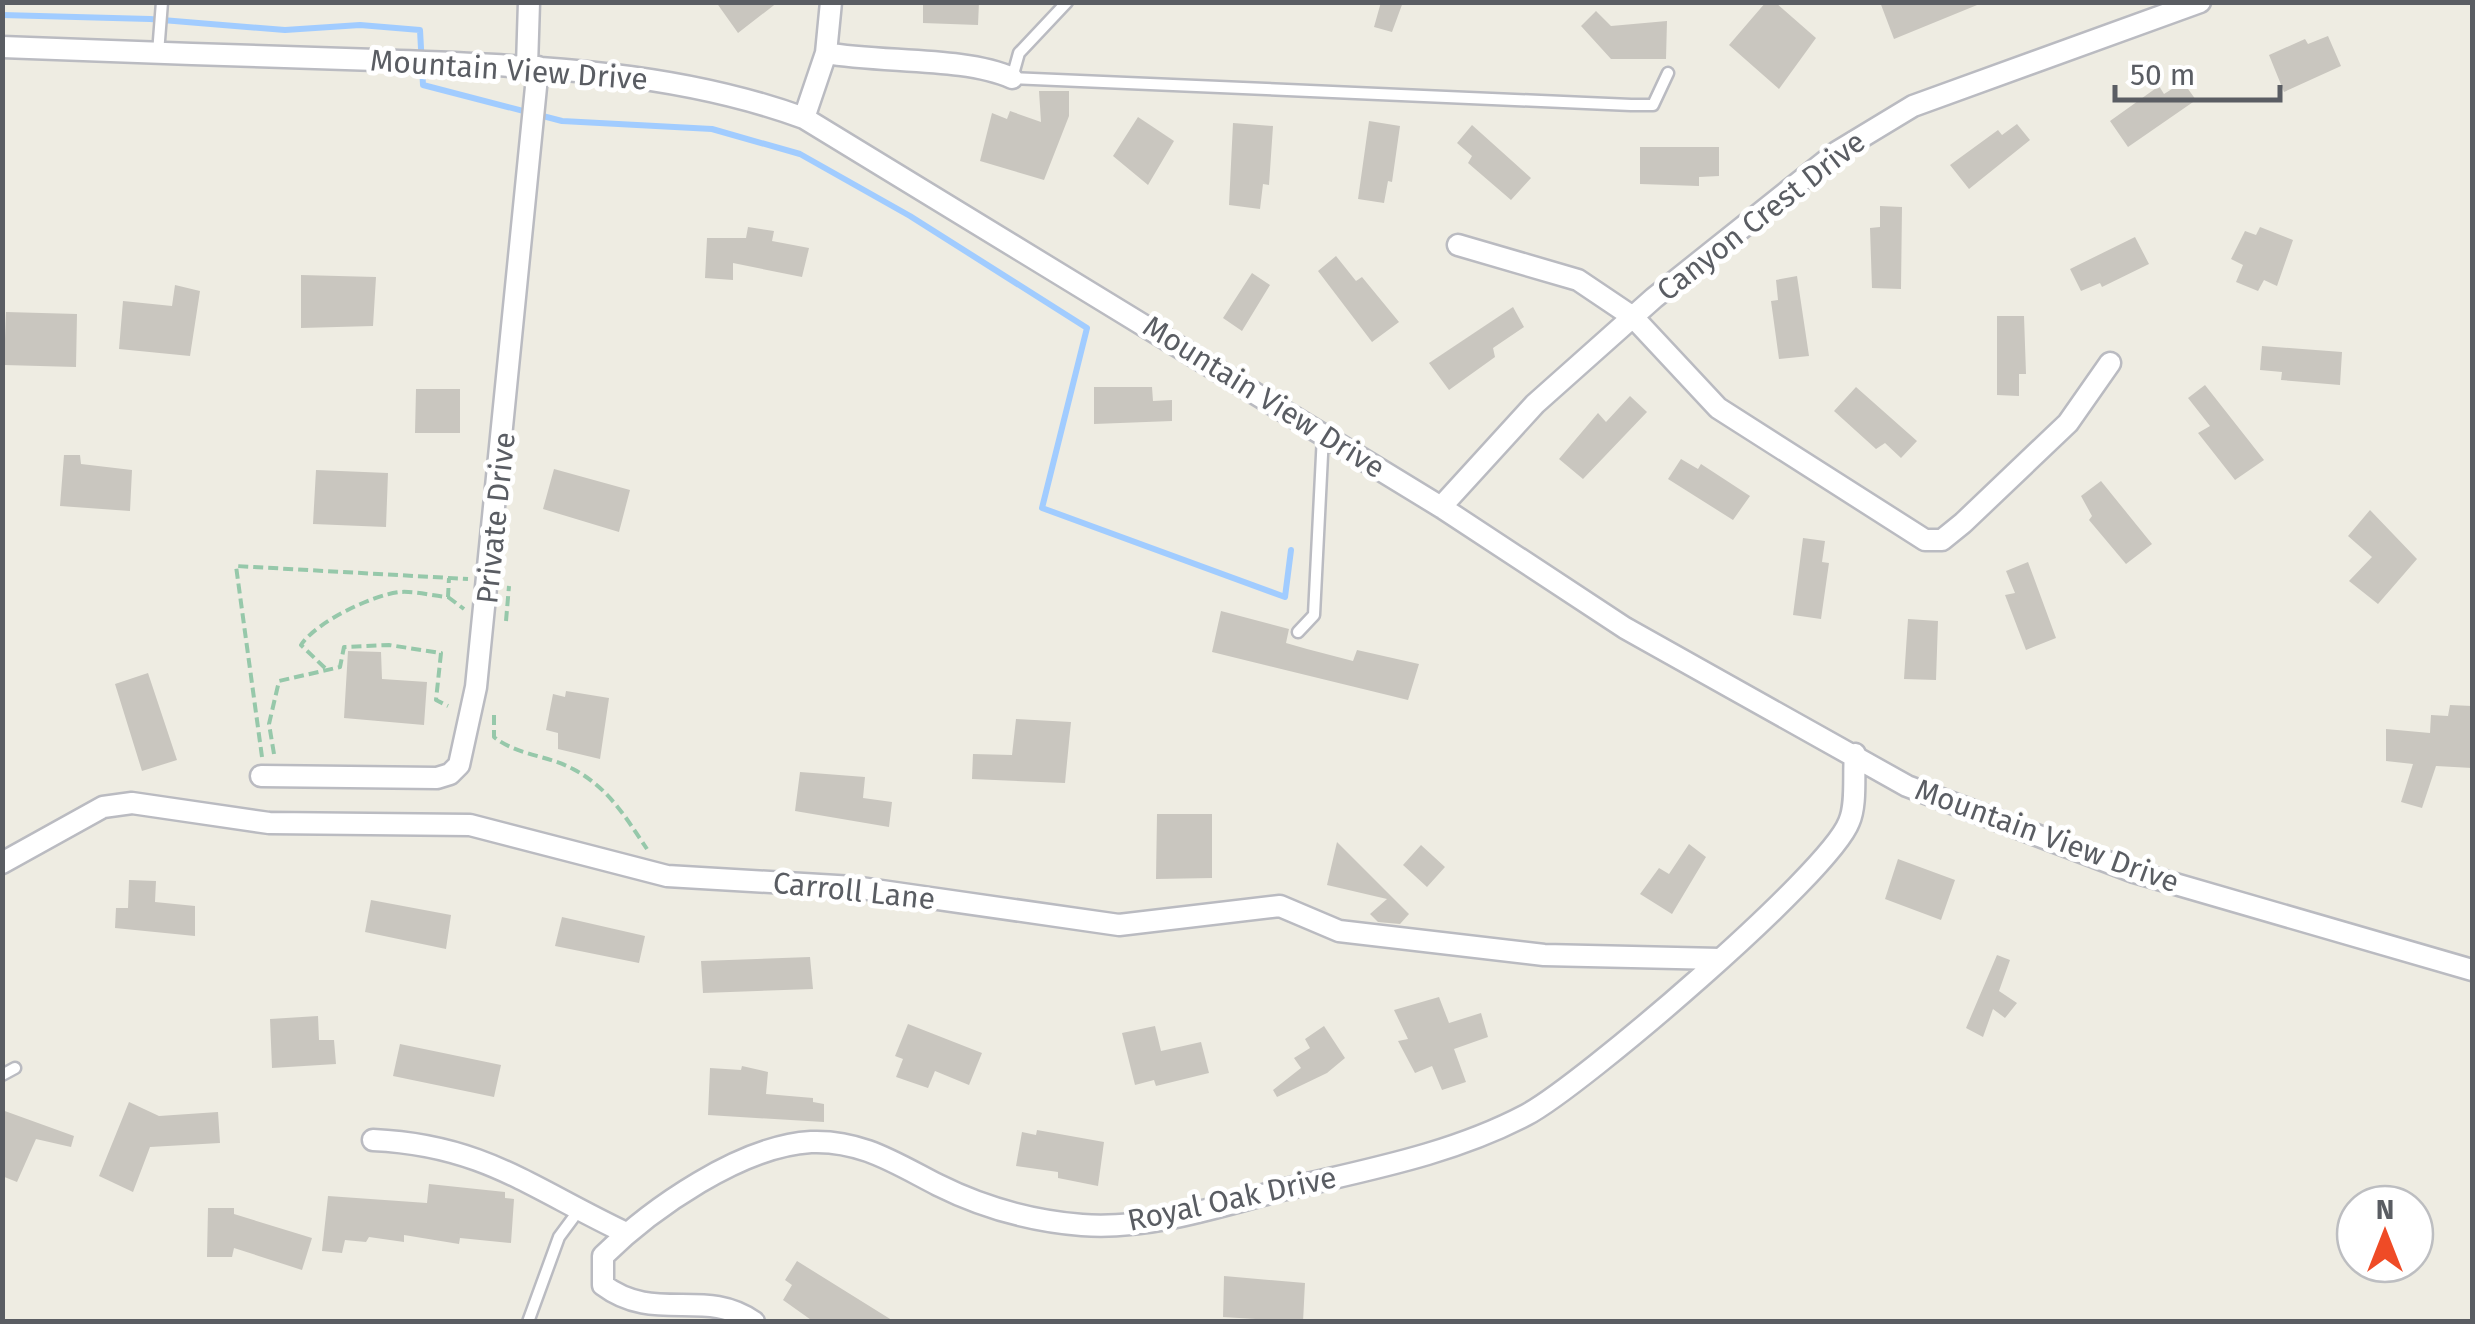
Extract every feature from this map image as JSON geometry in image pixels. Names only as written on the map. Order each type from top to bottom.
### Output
[{"type":"street","name":"Private Drive","points":[[262,769],[438,778],[459,765],[483,712],[490,580],[533,66],[528,2]]},
{"type":"street","points":[[804,118],[826,54],[831,2]]},
{"type":"street","name":"Canyon Crest Drive","points":[[1441,507],[1535,404],[1633,317],[1837,152],[1913,106],[2195,4]]},
{"type":"street","name":"Mountain View Drive","points":[[2,47],[533,66],[683,82],[752,99],[804,118],[1441,507],[1625,628],[1942,802],[2134,872],[2472,970]]},
{"type":"street","points":[[826,54],[878,62],[988,68],[1012,78]]},
{"type":"street","points":[[1458,246],[1578,280],[1633,317],[1718,408],[1925,540],[1942,540],[2068,423],[2110,362]]},
{"type":"street","name":"Royal Oak Drive","points":[[754,1322],[721,1309],[641,1311],[622,1304],[603,1285],[603,1256],[626,1233],[695,1186],[780,1146],[814,1142],[856,1145],[904,1163],[936,1184],[996,1210],[1081,1225],[1142,1225],[1454,1148],[1528,1114],[1559,1094],[1720,959],[1814,868],[1850,822],[1854,754]]},
{"type":"street","name":"Carroll Lane","points":[[2,863],[104,807],[132,803],[269,823],[470,826],[667,876],[854,887],[1119,925],[1280,906],[1338,931],[1544,955],[1720,959]]},
{"type":"street","points":[[372,1140],[424,1142],[461,1152],[498,1166],[626,1233]]},
{"type":"lane","points":[[158,53],[162,2]]},
{"type":"lane","points":[[1067,2],[1019,53],[1012,78],[1653,105],[1668,73]]},
{"type":"lane","points":[[1298,632],[1314,616],[1323,434]]},
{"type":"lane","points":[[2,1075],[15,1068]]},
{"type":"lane","points":[[528,1322],[559,1237],[579,1209]]},
{"type":"path","points":[[262,769],[236,566],[508,582],[504,636]]},
{"type":"path","points":[[325,668],[301,644],[310,631],[341,613],[398,592],[448,596],[449,578]]},
{"type":"path","points":[[275,756],[269,724],[279,681],[340,666],[344,648],[358,644],[441,653],[436,700],[483,712],[494,737],[508,748],[572,768],[600,786],[621,807],[667,876]]},
{"type":"building","points":[[716,2],[778,2],[738,33]]},
{"type":"building","points":[[923,2],[979,2],[978,25],[923,23]]},
{"type":"building","points":[[1381,2],[1403,2],[1392,32],[1374,27]]},
{"type":"building","points":[[1766,2],[1775,2],[1816,38],[1779,89],[1729,45]]},
{"type":"building","points":[[1880,2],[1982,2],[1982,3],[1894,39]]},
{"type":"building","points":[[1596,11],[1611,26],[1667,21],[1666,59],[1611,59],[1581,26]]},
{"type":"building","points":[[2328,36],[2341,66],[2284,92],[2269,55],[2305,39],[2308,44]]},
{"type":"building","points":[[2183,82],[2196,100],[2128,147],[2110,121],[2159,86],[2164,94]]},
{"type":"building","points":[[1039,91],[1069,91],[1069,116],[1044,180],[980,161],[992,113],[1007,119],[1010,111],[1041,122]]},
{"type":"building","points":[[1138,117],[1174,141],[1148,185],[1113,156]]},
{"type":"building","points":[[1369,121],[1400,126],[1392,182],[1388,181],[1384,203],[1358,199]]},
{"type":"building","points":[[1233,123],[1273,126],[1269,185],[1263,184],[1260,209],[1229,205]]},
{"type":"building","points":[[2017,124],[2030,140],[1969,189],[1950,165],[1998,130],[2002,135]]},
{"type":"building","points":[[1472,125],[1531,178],[1511,200],[1468,163],[1472,156],[1457,143]]},
{"type":"building","points":[[1640,147],[1719,147],[1719,176],[1699,177],[1699,186],[1640,184]]},
{"type":"building","points":[[1880,206],[1902,207],[1901,289],[1872,288],[1870,228],[1880,227]]},
{"type":"building","points":[[748,227],[774,231],[772,241],[809,248],[802,277],[733,263],[733,280],[705,278],[707,238],[746,238]]},
{"type":"building","points":[[2260,227],[2293,240],[2277,286],[2264,280],[2258,291],[2236,282],[2243,265],[2231,259],[2245,231],[2256,235]]},
{"type":"building","points":[[2135,237],[2149,264],[2102,287],[2100,283],[2081,291],[2070,269]]},
{"type":"building","points":[[1336,256],[1356,281],[1362,277],[1399,322],[1372,342],[1318,271]]},
{"type":"building","points":[[1252,273],[1270,285],[1242,331],[1223,318]]},
{"type":"building","points":[[301,275],[376,277],[373,326],[301,328]]},
{"type":"building","points":[[1797,276],[1809,356],[1779,359],[1771,301],[1778,300],[1776,280]]},
{"type":"building","points":[[175,285],[200,291],[190,356],[119,349],[123,301],[172,306]]},
{"type":"building","points":[[1513,307],[1524,327],[1493,348],[1495,357],[1449,390],[1429,363]]},
{"type":"building","points":[[6,312],[77,314],[76,367],[4,365]]},
{"type":"building","points":[[1997,316],[2024,316],[2026,374],[2019,374],[2019,396],[1997,395]]},
{"type":"building","points":[[2262,346],[2342,352],[2340,385],[2281,380],[2282,372],[2260,370]]},
{"type":"building","points":[[2205,385],[2264,460],[2235,480],[2198,433],[2210,426],[2188,398]]},
{"type":"building","points":[[1094,387],[1152,387],[1153,401],[1172,400],[1172,421],[1094,424]]},
{"type":"building","points":[[1856,387],[1917,441],[1901,458],[1885,443],[1876,449],[1834,411]]},
{"type":"building","points":[[416,389],[460,389],[460,433],[415,433]]},
{"type":"building","points":[[1630,396],[1647,412],[1583,479],[1559,459],[1598,413],[1606,422]]},
{"type":"building","points":[[64,455],[80,455],[81,464],[132,470],[130,511],[60,506]]},
{"type":"building","points":[[1681,459],[1698,469],[1701,464],[1750,496],[1733,520],[1668,479]]},
{"type":"building","points":[[554,469],[630,490],[619,532],[543,509]]},
{"type":"building","points":[[316,470],[388,473],[386,527],[313,524]]},
{"type":"building","points":[[2101,481],[2152,544],[2126,564],[2089,520],[2092,516],[2081,496]]},
{"type":"building","points":[[2370,510],[2417,559],[2378,604],[2349,581],[2372,557],[2348,536]]},
{"type":"building","points":[[1803,538],[1825,541],[1822,562],[1829,563],[1821,619],[1793,615]]},
{"type":"building","points":[[2028,562],[2056,638],[2026,650],[2005,595],[2015,593],[2006,571]]},
{"type":"building","points":[[1221,611],[1289,629],[1286,643],[1307,649],[1353,661],[1357,650],[1419,664],[1408,700],[1212,652]]},
{"type":"building","points":[[1908,619],[1938,621],[1936,680],[1904,679]]},
{"type":"building","points":[[348,651],[381,652],[382,679],[427,682],[424,725],[344,718]]},
{"type":"building","points":[[148,673],[177,760],[142,771],[115,684]]},
{"type":"building","points":[[566,691],[609,698],[600,759],[558,749],[558,733],[546,730],[553,694],[565,697]]},
{"type":"building","points":[[2450,705],[2472,706],[2472,768],[2436,766],[2422,808],[2401,802],[2413,764],[2386,761],[2386,729],[2430,733],[2431,715],[2448,716]]},
{"type":"building","points":[[1016,719],[1071,722],[1065,783],[972,779],[973,754],[1012,755]]},
{"type":"building","points":[[800,772],[865,777],[863,798],[892,802],[889,827],[795,811]]},
{"type":"building","points":[[1157,814],[1212,814],[1212,878],[1156,879]]},
{"type":"building","points":[[1337,842],[1409,914],[1400,924],[1378,922],[1370,914],[1387,899],[1327,885]]},
{"type":"building","points":[[1689,844],[1706,857],[1672,914],[1640,894],[1659,868],[1669,874]]},
{"type":"building","points":[[1421,845],[1445,867],[1427,887],[1403,865]]},
{"type":"building","points":[[1898,859],[1955,880],[1941,920],[1885,899]]},
{"type":"building","points":[[129,880],[156,881],[155,902],[195,906],[195,936],[115,928],[116,908],[128,908]]},
{"type":"building","points":[[371,900],[451,915],[446,949],[365,932]]},
{"type":"building","points":[[562,917],[645,936],[639,963],[555,946]]},
{"type":"building","points":[[1997,955],[2010,960],[1999,991],[2017,1003],[2005,1018],[1993,1009],[1983,1037],[1966,1028]]},
{"type":"building","points":[[810,957],[813,989],[703,993],[701,961]]},
{"type":"building","points":[[1439,997],[1449,1023],[1481,1013],[1488,1037],[1454,1049],[1466,1082],[1442,1090],[1432,1066],[1415,1073],[1398,1041],[1408,1039],[1394,1010]]},
{"type":"building","points":[[318,1016],[319,1040],[334,1040],[336,1064],[272,1068],[270,1019]]},
{"type":"building","points":[[908,1024],[982,1053],[969,1085],[935,1071],[928,1088],[896,1077],[903,1059],[895,1056]]},
{"type":"building","points":[[1155,1026],[1161,1051],[1201,1042],[1209,1073],[1156,1086],[1154,1080],[1135,1085],[1122,1033]]},
{"type":"building","points":[[1324,1026],[1345,1058],[1327,1073],[1277,1097],[1273,1090],[1301,1068],[1294,1058],[1310,1048],[1305,1039]]},
{"type":"building","points":[[400,1044],[501,1065],[494,1097],[393,1076]]},
{"type":"building","points":[[742,1066],[768,1072],[766,1094],[813,1098],[813,1102],[824,1104],[824,1122],[708,1115],[710,1068],[741,1070]]},
{"type":"building","points":[[129,1102],[159,1116],[218,1112],[220,1143],[150,1147],[133,1192],[99,1176]]},
{"type":"building","points":[[2,1110],[74,1136],[71,1147],[36,1139],[17,1182],[2,1176]]},
{"type":"building","points":[[1037,1130],[1104,1142],[1098,1186],[1058,1178],[1058,1172],[1016,1166],[1022,1132],[1036,1135]]},
{"type":"building","points":[[429,1184],[505,1192],[505,1198],[514,1199],[511,1243],[460,1238],[459,1244],[404,1235],[404,1242],[369,1237],[366,1242],[345,1240],[342,1253],[322,1251],[328,1196],[427,1203]]},
{"type":"building","points":[[208,1208],[234,1208],[234,1214],[312,1238],[302,1270],[234,1248],[232,1257],[207,1257]]},
{"type":"building","points":[[797,1261],[895,1322],[814,1322],[783,1300],[792,1285],[785,1280]]},
{"type":"building","points":[[1224,1276],[1305,1283],[1303,1322],[1223,1317]]},
{"type":"waterway","points":[[2,15],[150,19],[285,30],[360,25],[420,30],[423,85],[562,121],[712,129],[800,154],[910,216],[1087,328],[1042,508],[1285,597],[1291,550]]}]
